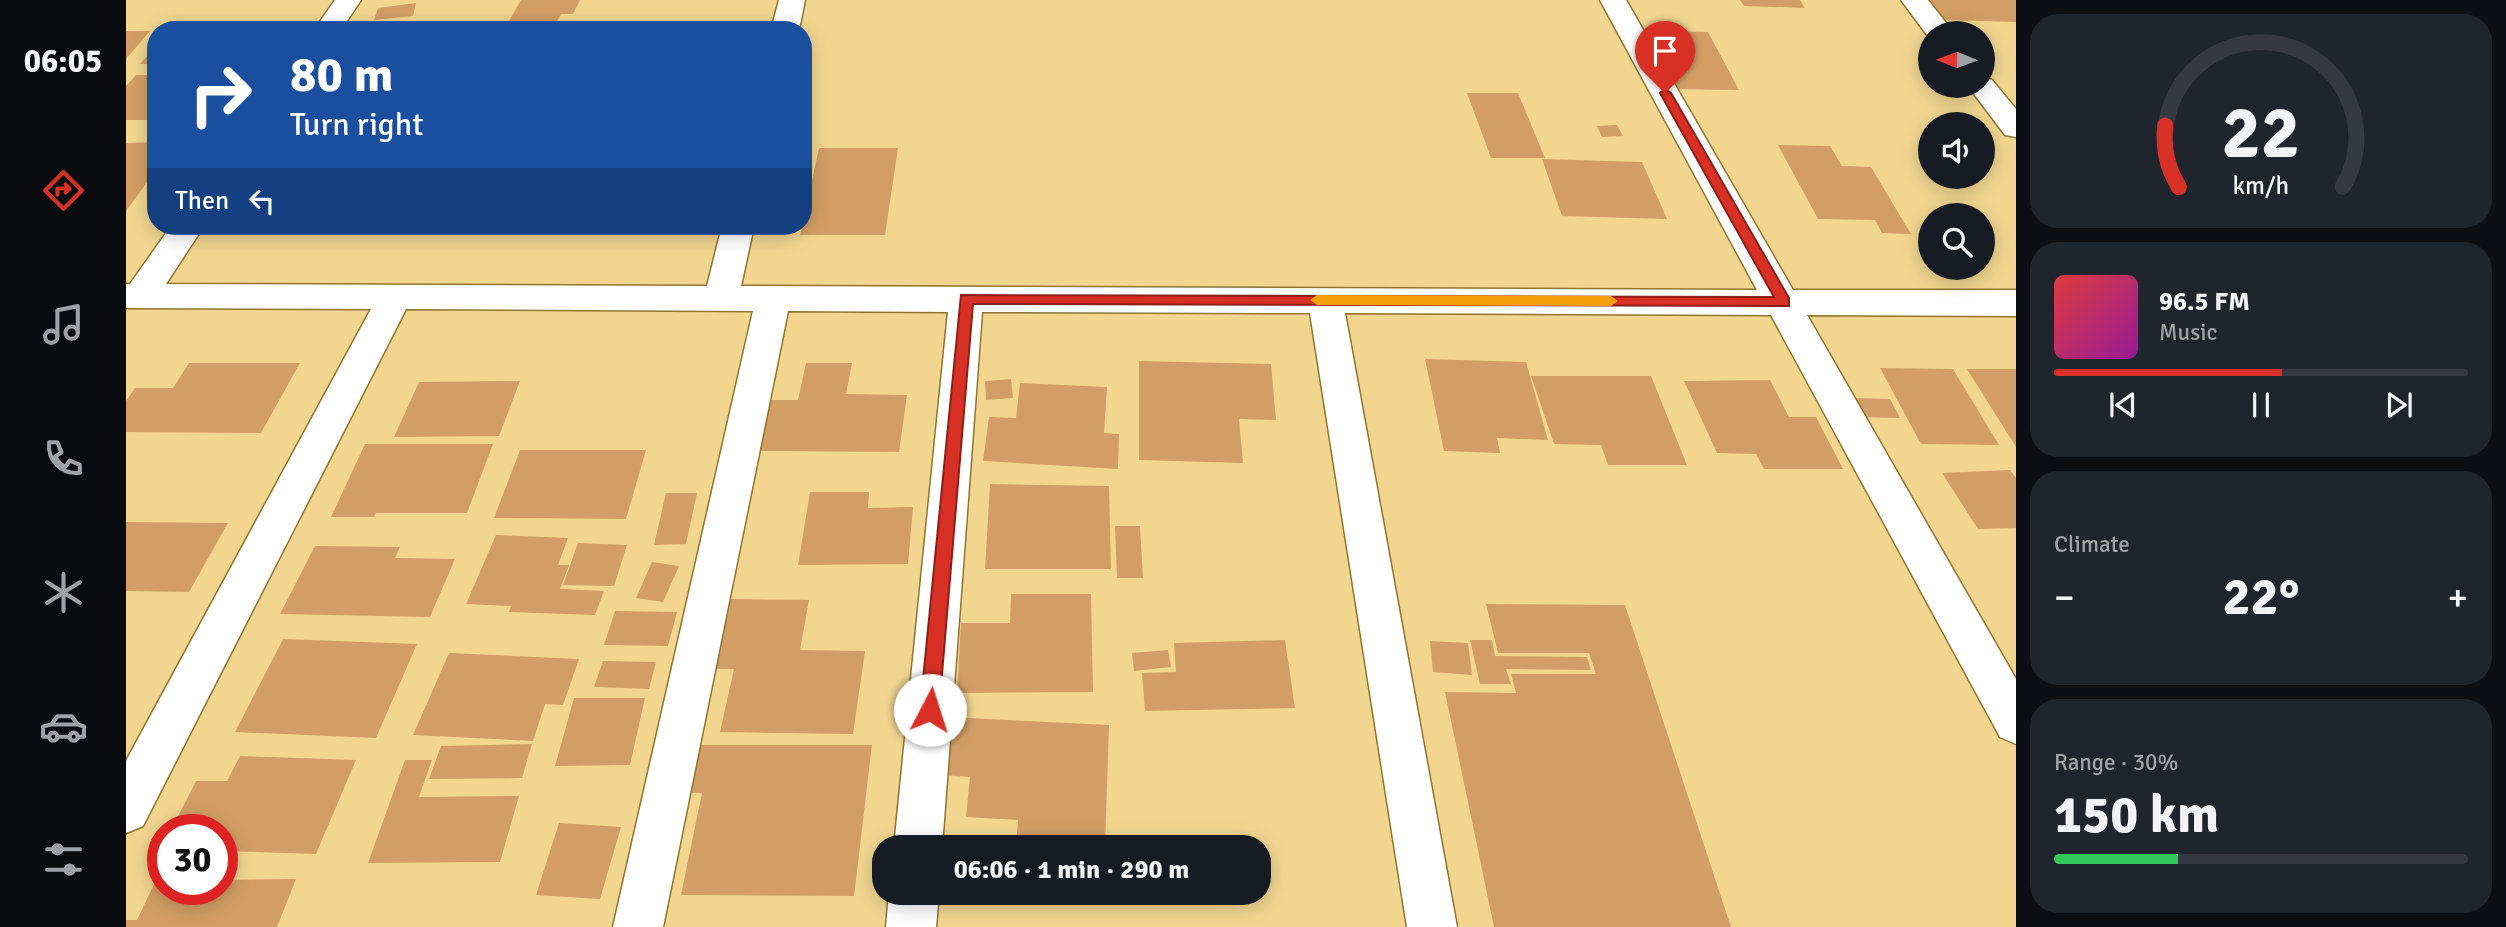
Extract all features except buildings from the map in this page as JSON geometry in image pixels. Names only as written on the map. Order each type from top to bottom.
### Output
[{"type":"street","points":[[333,21],[348,0]]},
{"type":"street","points":[[787,21],[792,0]]},
{"type":"street","points":[[1613,0],[1784,302],[2016,722]]},
{"type":"street","points":[[1914,0],[1931,21]]},
{"type":"street","points":[[1992,98],[2016,128]]},
{"type":"street","points":[[133,296],[181,235]]},
{"type":"street","points":[[721,297],[736,235]]},
{"type":"street","points":[[133,296],[2016,303]]},
{"type":"street","points":[[132,786],[395,297]]},
{"type":"street","points":[[638,927],[773,298]]},
{"type":"street","points":[[919,835],[966,299]]},
{"type":"street","points":[[1325,300],[1432,927]]},
{"type":"street","points":[[911,927],[913,905]]},
{"type":"slow traffic","points":[[1317,300],[1611,301]]},
{"type":"route","points":[[930,710],[966,299],[1784,302],[1665,93]]}]
